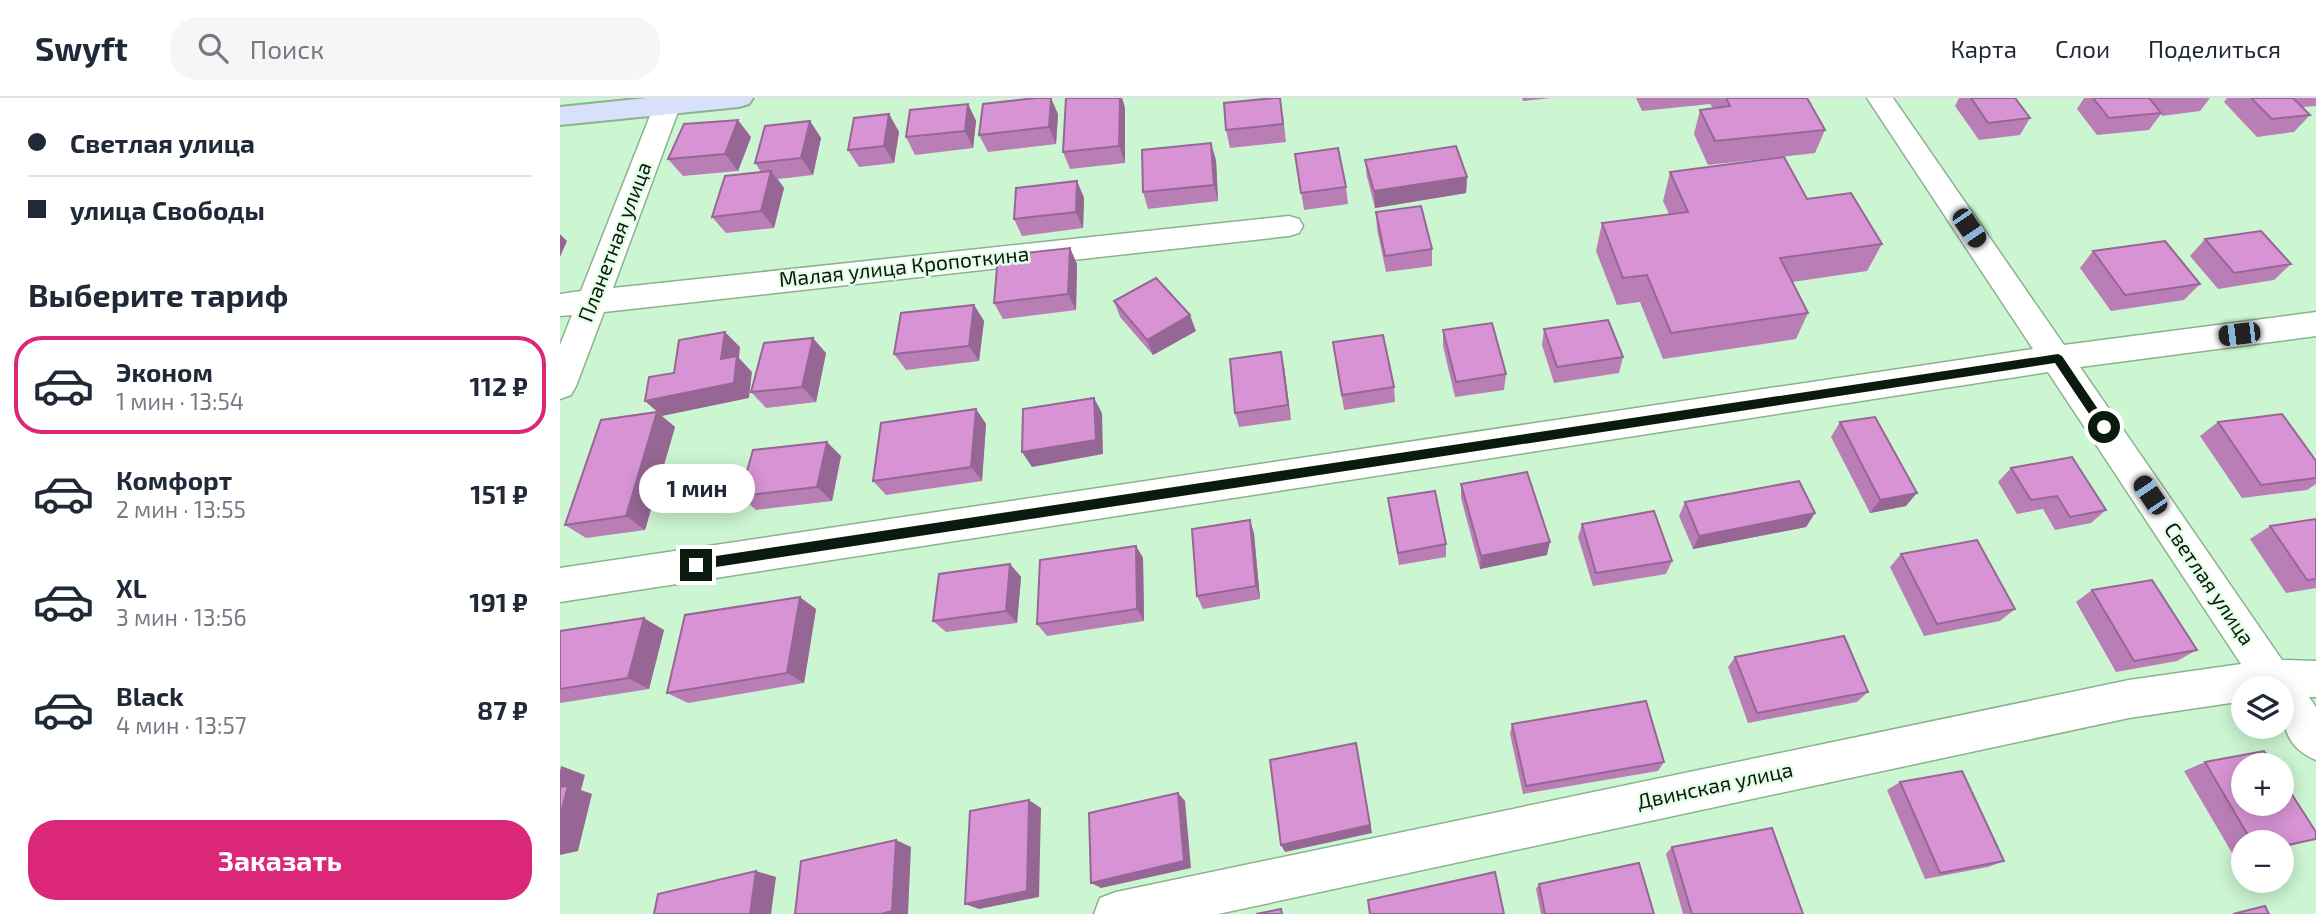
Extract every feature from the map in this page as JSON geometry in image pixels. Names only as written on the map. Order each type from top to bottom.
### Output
[{"type":"main road","points":[[560,116],[668,102],[739,98]]},
{"type":"street","name":"Светлая улица","points":[[1880,98],[2271,676]]},
{"type":"street","name":"Планетная улица","points":[[560,386],[668,102]]},
{"type":"street","name":"Малая улица Кропоткина","points":[[560,305],[1289,226]]},
{"type":"street","points":[[560,585],[2058,358],[2316,324]]},
{"type":"street","name":"Двинская улица","points":[[2294,683],[2316,679]]},
{"type":"street","name":"Двинская улица","points":[[1116,914],[2129,699],[2231,690]]},
{"type":"street","name":"Светлая улица","points":[[2294,709],[2316,740]]},
{"type":"building","points":[[1051,98],[1049,127],[979,135],[983,104]]},
{"type":"building","points":[[1066,98],[1120,98],[1119,146],[1063,152]]},
{"type":"building","points":[[1280,98],[1283,124],[1226,130],[1224,103]]},
{"type":"building","points":[[1726,98],[1807,98],[1825,130],[1715,141],[1700,110],[1730,106]]},
{"type":"building","points":[[1971,98],[2015,98],[2030,118],[1988,123]]},
{"type":"building","points":[[2093,98],[2149,98],[2161,113],[2109,118]]},
{"type":"building","points":[[2251,98],[2293,98],[2310,115],[2272,119]]},
{"type":"building","points":[[968,104],[965,131],[906,137],[910,110]]},
{"type":"building","points":[[889,114],[884,146],[848,150],[854,118]]},
{"type":"building","points":[[738,120],[725,154],[668,159],[684,124]]},
{"type":"building","points":[[810,121],[801,158],[755,163],[765,126]]},
{"type":"building","points":[[1211,143],[1214,185],[1143,192],[1142,150]]},
{"type":"building","points":[[1456,146],[1467,177],[1374,191],[1365,160]]},
{"type":"building","points":[[1338,148],[1346,187],[1301,193],[1295,154]]},
{"type":"building","points":[[1784,157],[1807,199],[1851,193],[1882,244],[1780,258],[1808,313],[1671,333],[1647,275],[1623,278],[1602,223],[1688,212],[1670,172]]},
{"type":"building","points":[[771,171],[761,211],[712,217],[725,176]]},
{"type":"building","points":[[1077,181],[1076,212],[1014,219],[1016,188]]},
{"type":"building","points":[[1421,206],[1432,249],[1385,256],[1376,212]]},
{"type":"building","points":[[2261,231],[2291,264],[2234,273],[2205,239]]},
{"type":"building","points":[[2165,241],[2200,284],[2125,295],[2093,251]]},
{"type":"building","points":[[1070,248],[1068,294],[994,303],[998,256]]},
{"type":"building","points":[[1156,278],[1190,315],[1147,340],[1114,301]]},
{"type":"building","points":[[974,305],[969,346],[894,354],[901,313]]},
{"type":"building","points":[[1608,320],[1623,357],[1557,367],[1544,329]]},
{"type":"building","points":[[1492,323],[1506,374],[1456,382],[1443,330]]},
{"type":"building","points":[[725,332],[721,359],[737,356],[734,383],[645,401],[649,377],[674,373],[679,340]]},
{"type":"building","points":[[1383,335],[1394,387],[1342,395],[1333,342]]},
{"type":"building","points":[[813,338],[802,387],[751,392],[764,343]]},
{"type":"building","points":[[1281,352],[1288,405],[1235,413],[1230,359]]},
{"type":"building","points":[[1094,398],[1096,440],[1022,452],[1023,409]]},
{"type":"building","points":[[976,409],[971,467],[873,481],[881,423]]},
{"type":"building","points":[[657,412],[626,516],[565,525],[601,420]]},
{"type":"building","points":[[2282,414],[2316,461],[2316,478],[2261,485],[2218,422]]},
{"type":"building","points":[[1875,417],[1917,493],[1880,500],[1840,422]]},
{"type":"building","points":[[827,442],[817,487],[740,496],[753,450]]},
{"type":"building","points":[[2072,457],[2106,510],[2070,517],[2057,496],[2031,500],[2011,468]]},
{"type":"building","points":[[1527,472],[1550,542],[1481,556],[1461,484]]},
{"type":"building","points":[[1799,481],[1815,513],[1699,536],[1685,502]]},
{"type":"building","points":[[1435,491],[1446,544],[1398,553],[1388,498]]},
{"type":"building","points":[[1654,511],[1672,561],[1596,573],[1582,524]]},
{"type":"building","points":[[2316,519],[2316,579],[2307,580],[2270,526]]},
{"type":"building","points":[[1250,520],[1256,586],[1197,596],[1192,529]]},
{"type":"building","points":[[1977,540],[2015,609],[1937,624],[1901,554]]},
{"type":"building","points":[[1136,546],[1137,609],[1037,624],[1040,560]]},
{"type":"building","points":[[1010,564],[1006,611],[933,621],[939,574]]},
{"type":"building","points":[[2152,580],[2197,650],[2134,661],[2092,590]]},
{"type":"building","points":[[800,597],[787,673],[667,693],[685,615]]},
{"type":"building","points":[[644,618],[628,678],[560,689],[560,631]]},
{"type":"building","points":[[1844,636],[1868,692],[1757,713],[1735,657]]},
{"type":"building","points":[[1646,701],[1664,762],[1526,786],[1512,724]]},
{"type":"building","points":[[1356,743],[1370,825],[1281,845],[1270,760]]},
{"type":"building","points":[[2231,757],[2231,806],[2205,762]]},
{"type":"building","points":[[1962,771],[2004,861],[1940,873],[1900,782]]},
{"type":"building","points":[[568,786],[560,816],[560,787]]},
{"type":"building","points":[[1178,793],[1184,861],[1091,883],[1089,813]]},
{"type":"building","points":[[2294,798],[2316,832],[2316,839],[2294,844],[2294,830],[2245,830],[2237,816],[2294,816]]},
{"type":"building","points":[[1029,800],[1027,891],[965,904],[970,811]]},
{"type":"building","points":[[1772,828],[1803,914],[1692,914],[1672,847]]},
{"type":"building","points":[[896,840],[892,911],[881,914],[795,914],[801,861]]},
{"type":"building","points":[[1639,863],[1654,914],[1545,914],[1539,884]]},
{"type":"building","points":[[756,871],[750,914],[654,914],[658,894]]},
{"type":"building","points":[[1495,872],[1504,914],[1370,914],[1368,900]]},
{"type":"building","points":[[2265,906],[2269,914],[2233,914]]},
{"type":"building","points":[[1281,909],[1282,914],[1256,914]]},
{"type":"route","points":[[696,565],[2058,358],[2104,427]]}]
